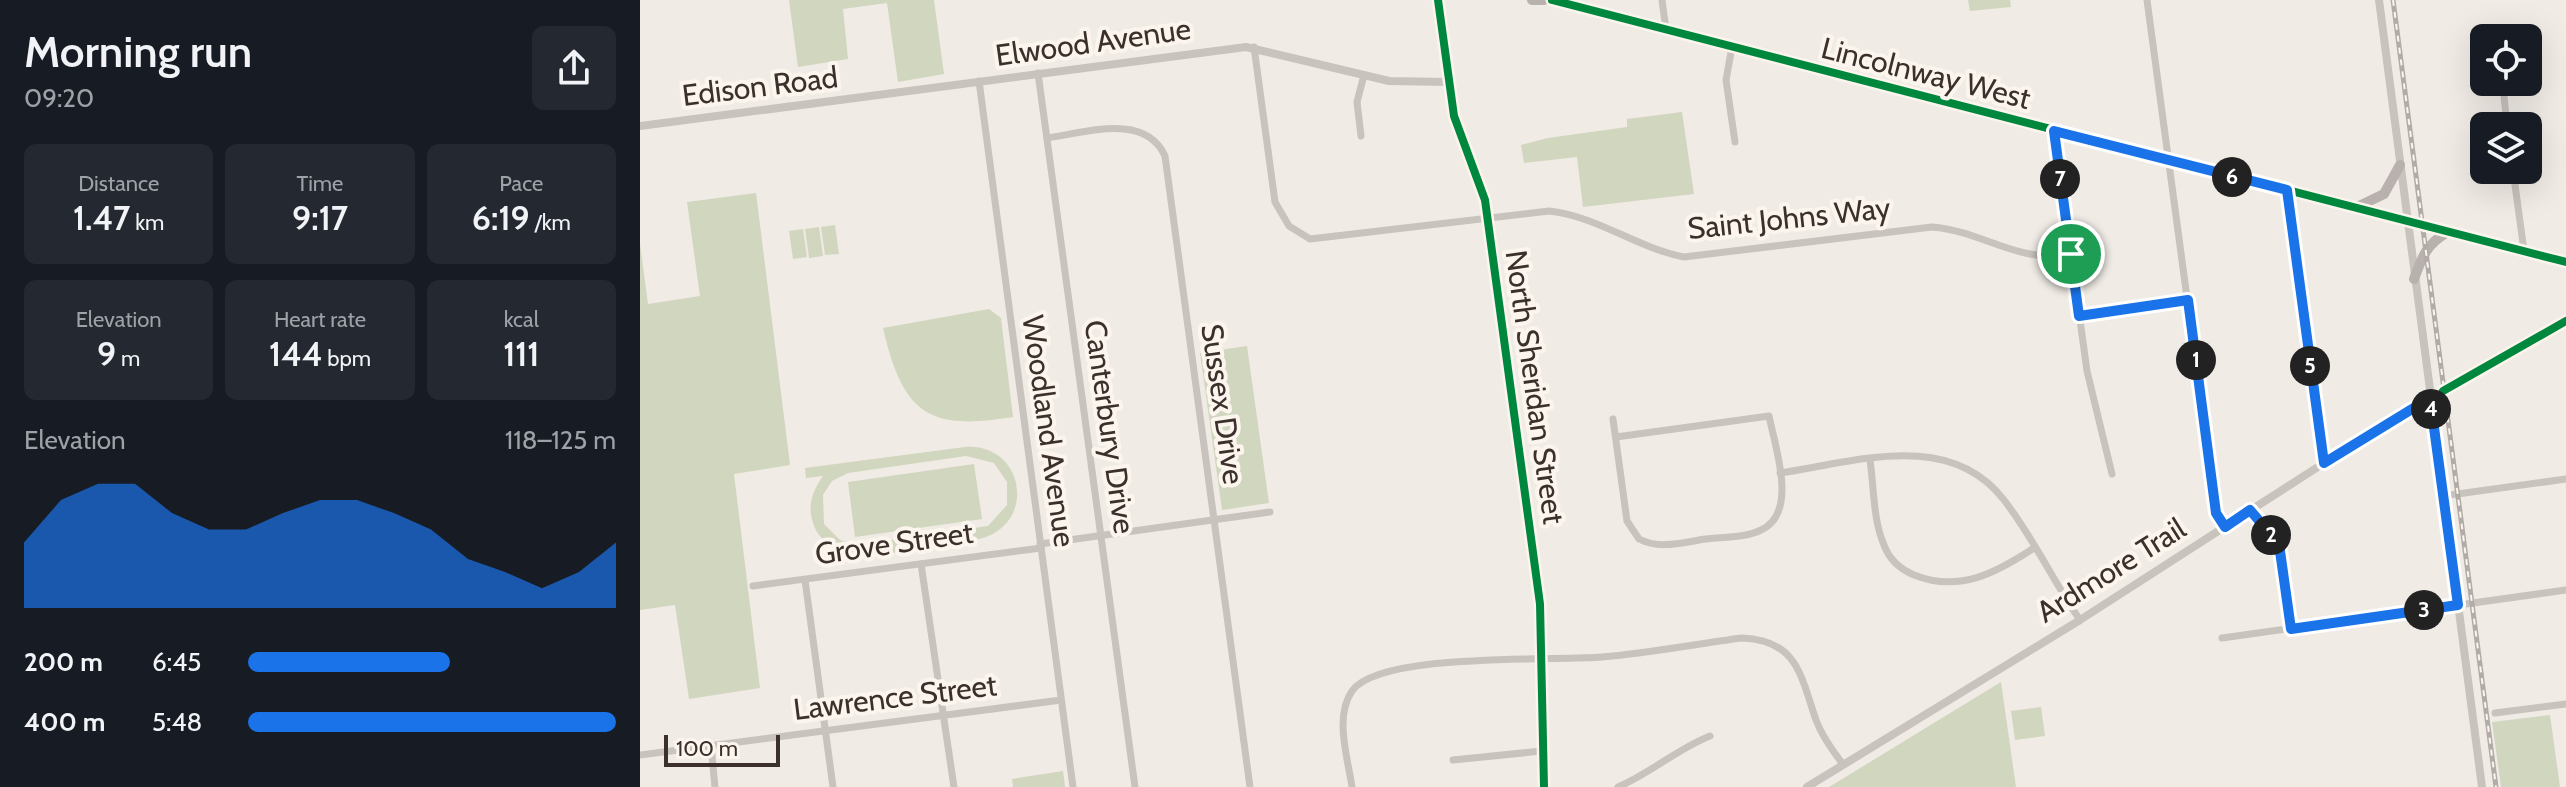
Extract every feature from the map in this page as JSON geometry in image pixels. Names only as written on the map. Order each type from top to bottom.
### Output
[{"type":"main road","points":[[1532,0],[1544,0]]},
{"type":"main road","name":"Lincolnway West","points":[[1552,0],[2566,262]]},
{"type":"main road","points":[[2355,208],[2384,194],[2400,165]]},
{"type":"main road","points":[[2414,279],[2423,254],[2434,239],[2448,232]]},
{"type":"street","name":"North Sheridan Street","points":[[1438,0],[1454,116],[1482,186],[1540,604],[1544,787]]},
{"type":"street","points":[[1662,0],[1666,30]]},
{"type":"street","points":[[2147,0],[2216,513],[2225,527]]},
{"type":"street","points":[[2379,0],[2482,787]]},
{"type":"street","name":"Elwood Avenue","points":[[885,94],[1254,47],[1403,84],[1448,82]]},
{"type":"street","name":"Saint Johns Way","points":[[1254,47],[1278,211],[1296,232],[1310,239],[1560,212],[1662,252],[1693,257],[1932,227],[1958,231],[2023,255],[2071,254]]},
{"type":"street","points":[[1732,47],[1726,80],[1735,142]]},
{"type":"street","name":"Canterbury Drive","points":[[1038,73],[1135,787]]},
{"type":"street","points":[[1361,136],[1357,102],[1364,75]]},
{"type":"street","name":"Woodland Avenue","points":[[979,81],[1073,787]]},
{"type":"street","name":"Edison Road","points":[[640,126],[885,94]]},
{"type":"street","points":[[2504,96],[2506,112]]},
{"type":"street","name":"Sussex Drive","points":[[1047,138],[1137,130],[1155,140],[1165,156],[1250,787]]},
{"type":"street","points":[[2054,131],[2087,371],[2112,474]]},
{"type":"street","points":[[2515,184],[2524,251]]},
{"type":"street","points":[[2287,190],[2324,463]]},
{"type":"street","points":[[2079,316],[2188,300]]},
{"type":"street","name":"Ardmore Trail","points":[[1807,787],[2080,620],[2324,463],[2430,398],[2566,321]]},
{"type":"street","points":[[1613,419],[1627,521],[1639,539],[1654,545],[1764,529],[1776,519],[1781,506],[1780,473],[1769,416],[1616,437]]},
{"type":"street","points":[[1780,473],[1918,455],[1958,463],[1989,482],[2080,620]]},
{"type":"street","points":[[1870,460],[1883,544],[1893,560],[1907,572],[1936,582],[1970,581],[1995,572],[2034,548]]},
{"type":"street","points":[[2443,496],[2566,479]]},
{"type":"street","points":[[2250,510],[2279,544],[2291,629]]},
{"type":"street","name":"Grove Street","points":[[753,586],[1270,512]]},
{"type":"street","points":[[921,564],[954,787]]},
{"type":"street","points":[[805,580],[833,787]]},
{"type":"street","points":[[2222,638],[2566,590]]},
{"type":"street","points":[[1352,787],[1343,716],[1352,689],[1368,676],[1385,671],[1475,660],[1605,657],[1742,638],[1764,641],[1795,663],[1805,680],[1819,729],[1842,763]]},
{"type":"street","name":"Lawrence Street","points":[[640,755],[1061,700]]},
{"type":"street","points":[[2495,713],[2566,704]]},
{"type":"street","points":[[1618,787],[1640,777],[1671,754],[1710,736]]},
{"type":"street","points":[[711,746],[715,787]]},
{"type":"street","points":[[1453,760],[1542,751]]},
{"type":"green space","points":[[789,0],[934,0],[944,74],[898,82],[887,3],[843,9],[848,59],[798,67]]},
{"type":"green space","points":[[1968,0],[2010,0],[2011,7],[1970,11]]},
{"type":"green space","points":[[1682,112],[1694,194],[1583,207],[1577,157],[1524,163],[1521,145],[1627,127],[1627,119]]},
{"type":"green space","points":[[756,193],[790,465],[734,474],[760,688],[689,699],[675,605],[640,610],[640,244],[648,304],[700,296],[687,202]]},
{"type":"green space","points":[[835,225],[839,254],[825,255],[821,227]]},
{"type":"green space","points":[[819,227],[823,256],[809,258],[805,229]]},
{"type":"green space","points":[[803,229],[807,257],[793,259],[789,231]]},
{"type":"green space","points":[[989,309],[1001,318],[1013,417],[960,421],[940,418],[924,410],[911,398],[900,380],[883,328]]},
{"type":"green space","points":[[1247,346],[1269,503],[1222,510],[1200,353]]},
{"type":"green space","points":[[965,447],[985,449],[1001,458],[1011,471],[1017,486],[1016,503],[1010,518],[998,531],[979,539],[912,551],[862,553],[840,549],[823,539],[813,523],[811,504],[823,476],[806,478],[805,468]],"holes":[[[966,456],[994,463],[1007,482],[1007,505],[988,526],[856,545],[840,540],[824,524],[823,495],[832,481],[848,473]]]},
{"type":"green space","points":[[974,464],[982,519],[855,537],[848,482]]},
{"type":"green space","points":[[2001,682],[2016,787],[1829,787],[1852,773]]},
{"type":"green space","points":[[2041,707],[2045,736],[2015,740],[2011,711]]},
{"type":"green space","points":[[2550,715],[2560,787],[2501,787],[2492,722]]},
{"type":"green space","points":[[1063,771],[1065,787],[1013,787],[1012,779]]},
{"type":"railway","points":[[2393,0],[2496,787]]},
{"type":"cycle path","points":[[1438,0],[1454,116],[1485,200],[1540,604],[1544,787]]},
{"type":"cycle path","points":[[1552,0],[2566,262]]},
{"type":"cycle path","points":[[2443,391],[2566,321]]},
{"type":"route","points":[[2054,131],[2287,190],[2324,463],[2430,398],[2458,605],[2291,629],[2279,544],[2250,510],[2225,527],[2216,513],[2188,300],[2079,316],[2071,254],[2054,131]]}]
